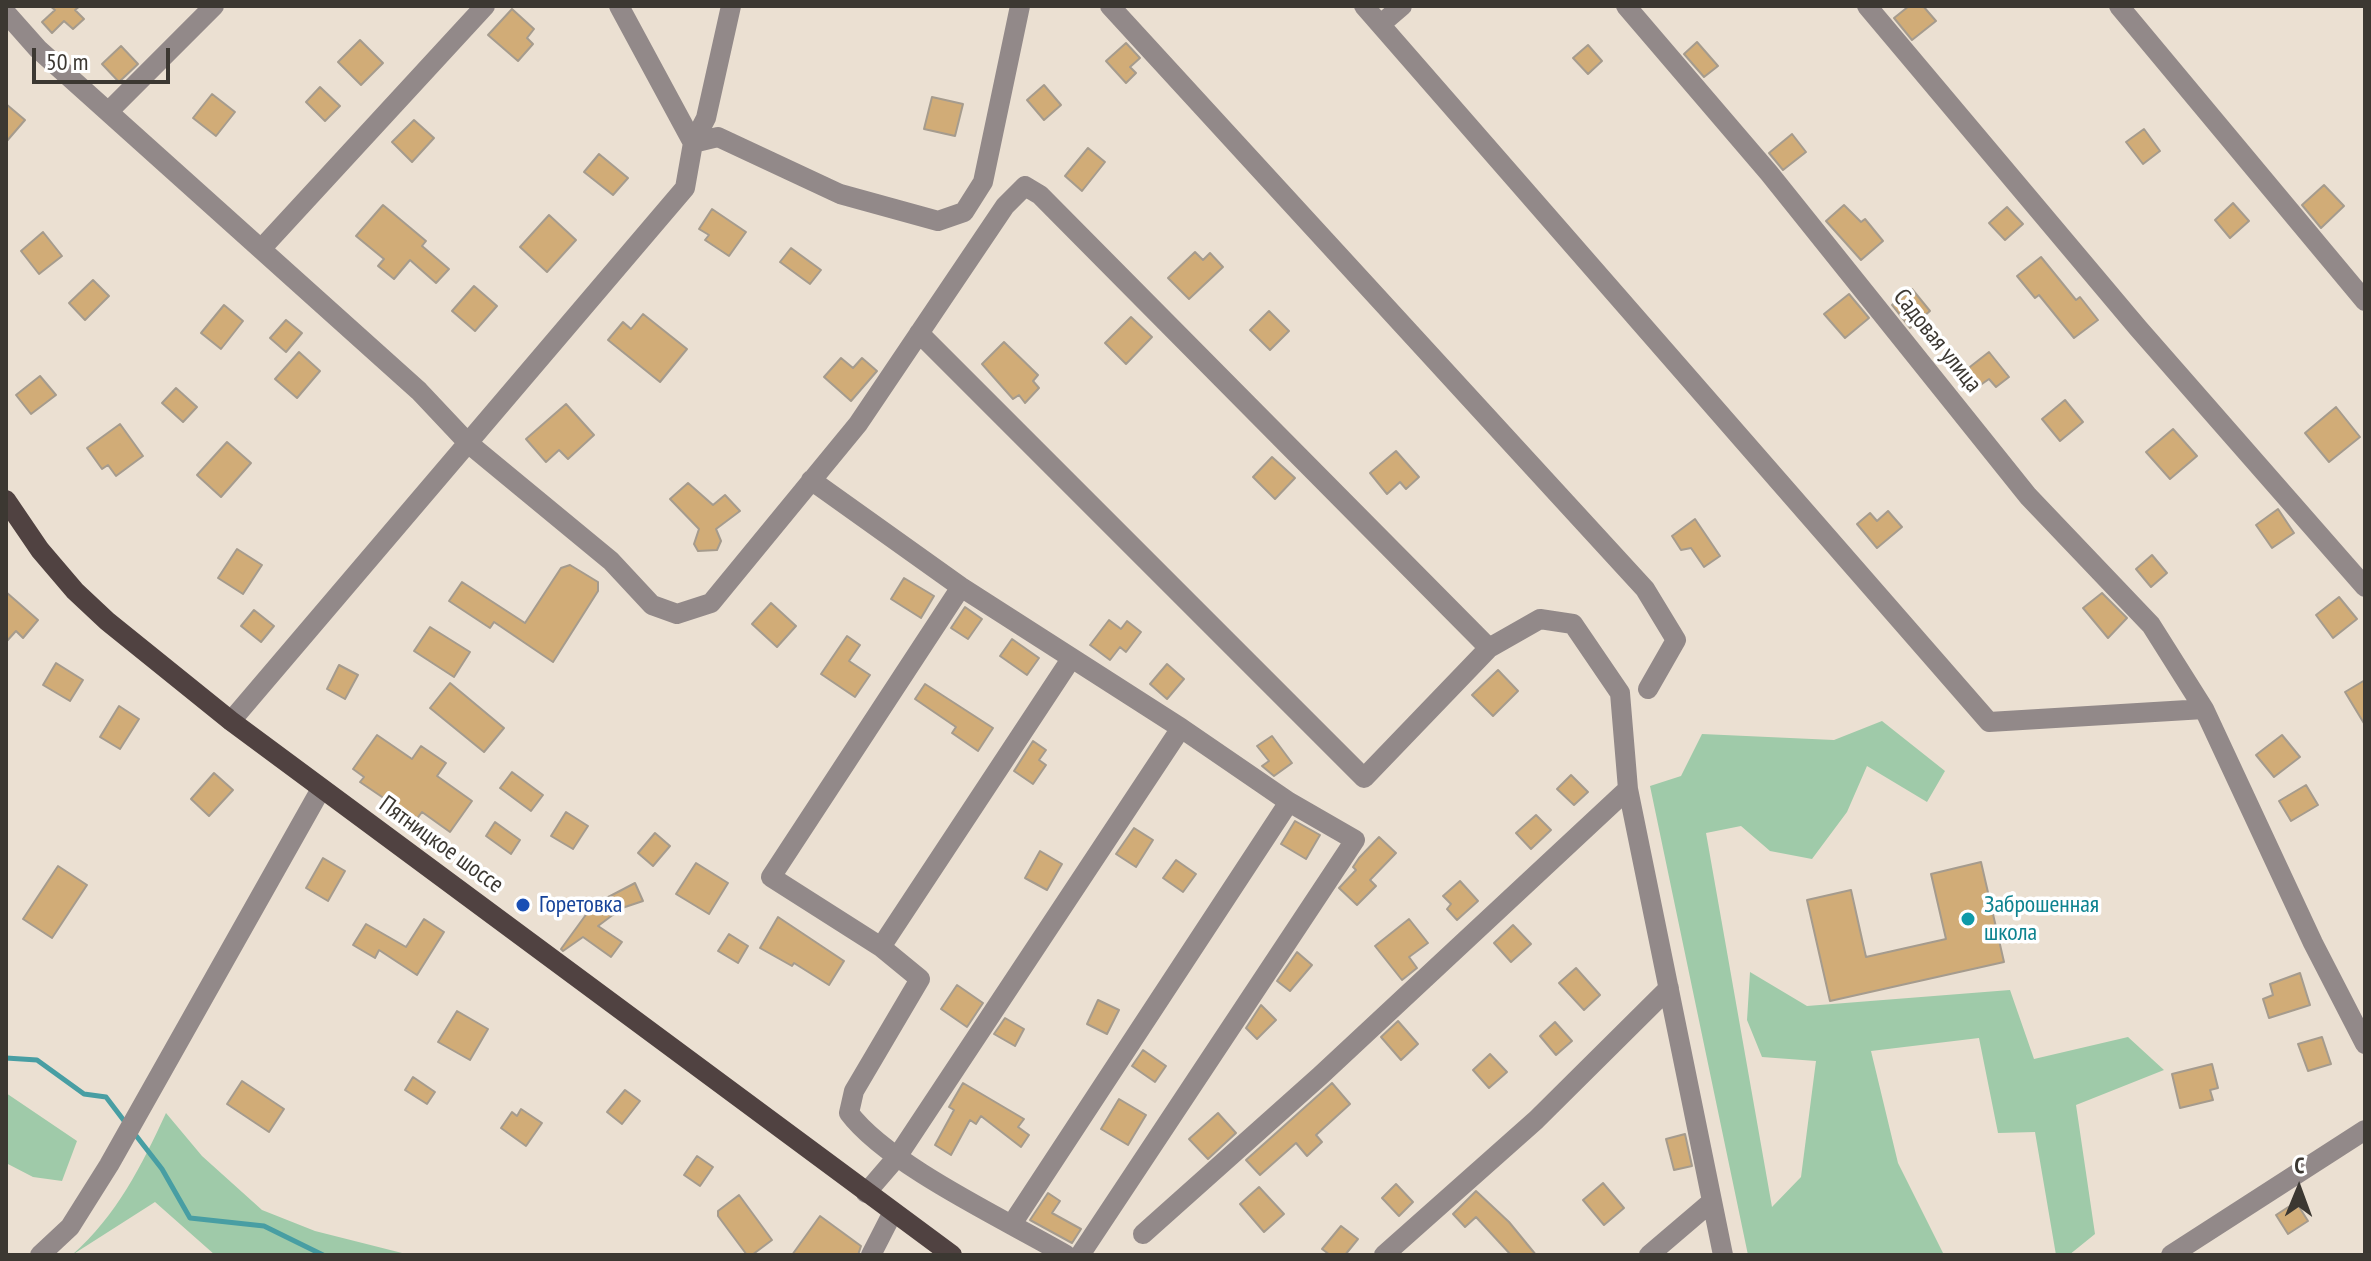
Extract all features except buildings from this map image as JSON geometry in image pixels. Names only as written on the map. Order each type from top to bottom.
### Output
[{"type":"main road","name":"Пятницкое шоссе","points":[[6,500],[40,550],[75,591],[107,621],[231,721],[952,1255]]},
{"type":"street","points":[[108,112],[214,6]]},
{"type":"street","points":[[261,249],[485,6]]},
{"type":"street","points":[[619,6],[693,143]]},
{"type":"street","points":[[231,721],[685,188],[693,143],[706,118],[731,6]]},
{"type":"street","points":[[693,143],[718,137],[840,194],[938,221],[964,212],[983,182],[1020,6]]},
{"type":"street","points":[[1110,6],[1645,589],[1676,640],[1648,689]]},
{"type":"street","points":[[1364,6],[1989,722],[2204,709]]},
{"type":"street","points":[[1381,24],[1402,6]]},
{"type":"street","name":"Садовая улица","points":[[1626,6],[1769,173],[2028,496],[2151,625],[2204,709],[2313,943],[2365,1044]]},
{"type":"street","points":[[1867,6],[2138,328],[2365,587]]},
{"type":"street","points":[[2119,6],[2365,301]]},
{"type":"street","points":[[6,13],[38,49],[419,391],[468,443],[611,561],[652,605],[677,614],[711,603],[858,424],[1005,206],[1025,186],[1040,195],[1489,648]]},
{"type":"street","points":[[919,333],[1364,778],[1489,648],[1540,619],[1573,624],[1620,693],[1628,789],[1723,1255]]},
{"type":"street","points":[[811,480],[961,587],[1181,728],[1289,802],[1355,840],[1080,1255]]},
{"type":"street","points":[[961,587],[771,877],[881,947],[920,979],[854,1091],[849,1113],[860,1128],[897,1157],[1066,1255]]},
{"type":"street","points":[[881,947],[1071,659]]},
{"type":"street","points":[[866,1193],[897,1157],[1181,728]]},
{"type":"street","points":[[40,1255],[70,1227],[109,1165],[321,789]]},
{"type":"street","points":[[1143,1234],[1320,1076],[1628,789]]},
{"type":"street","points":[[1012,1224],[1289,802]]},
{"type":"street","points":[[1384,1255],[1536,1120],[1669,988]]},
{"type":"street","points":[[2171,1255],[2365,1130]]},
{"type":"street","points":[[1649,1255],[1710,1203]]},
{"type":"street","points":[[871,1255],[893,1212]]},
{"type":"green space","points":[[1882,721],[1945,771],[1927,802],[1867,766],[1847,812],[1812,859],[1770,851],[1741,826],[1706,833],[1772,1207],[1801,1177],[1816,1061],[1762,1057],[1747,1020],[1750,972],[1807,1006],[2010,990],[2034,1059],[2128,1037],[2164,1070],[2076,1105],[2095,1234],[2069,1255],[2056,1255],[2035,1132],[1998,1133],[1979,1038],[1871,1051],[1898,1163],[1944,1255],[1748,1255],[1650,786],[1681,776],[1702,734],[1834,740]]},
{"type":"green space","points":[[6,1093],[77,1141],[62,1181],[33,1177],[6,1163]]},
{"type":"green space","points":[[166,1113],[202,1156],[262,1210],[315,1231],[410,1255],[215,1255],[155,1202],[72,1255],[115,1207]]},
{"type":"waterway","name":"Горетовка","points":[[6,1058],[37,1060],[84,1094],[106,1097],[125,1122]]},
{"type":"waterway","name":"Горетовка","points":[[134,1133],[162,1169],[190,1218],[264,1226],[323,1255]]},
{"type":"place","name":"Горетовка","points":[[523,905]]},
{"type":"place","name":"Заброшенная школа","points":[[1968,919]]}]
